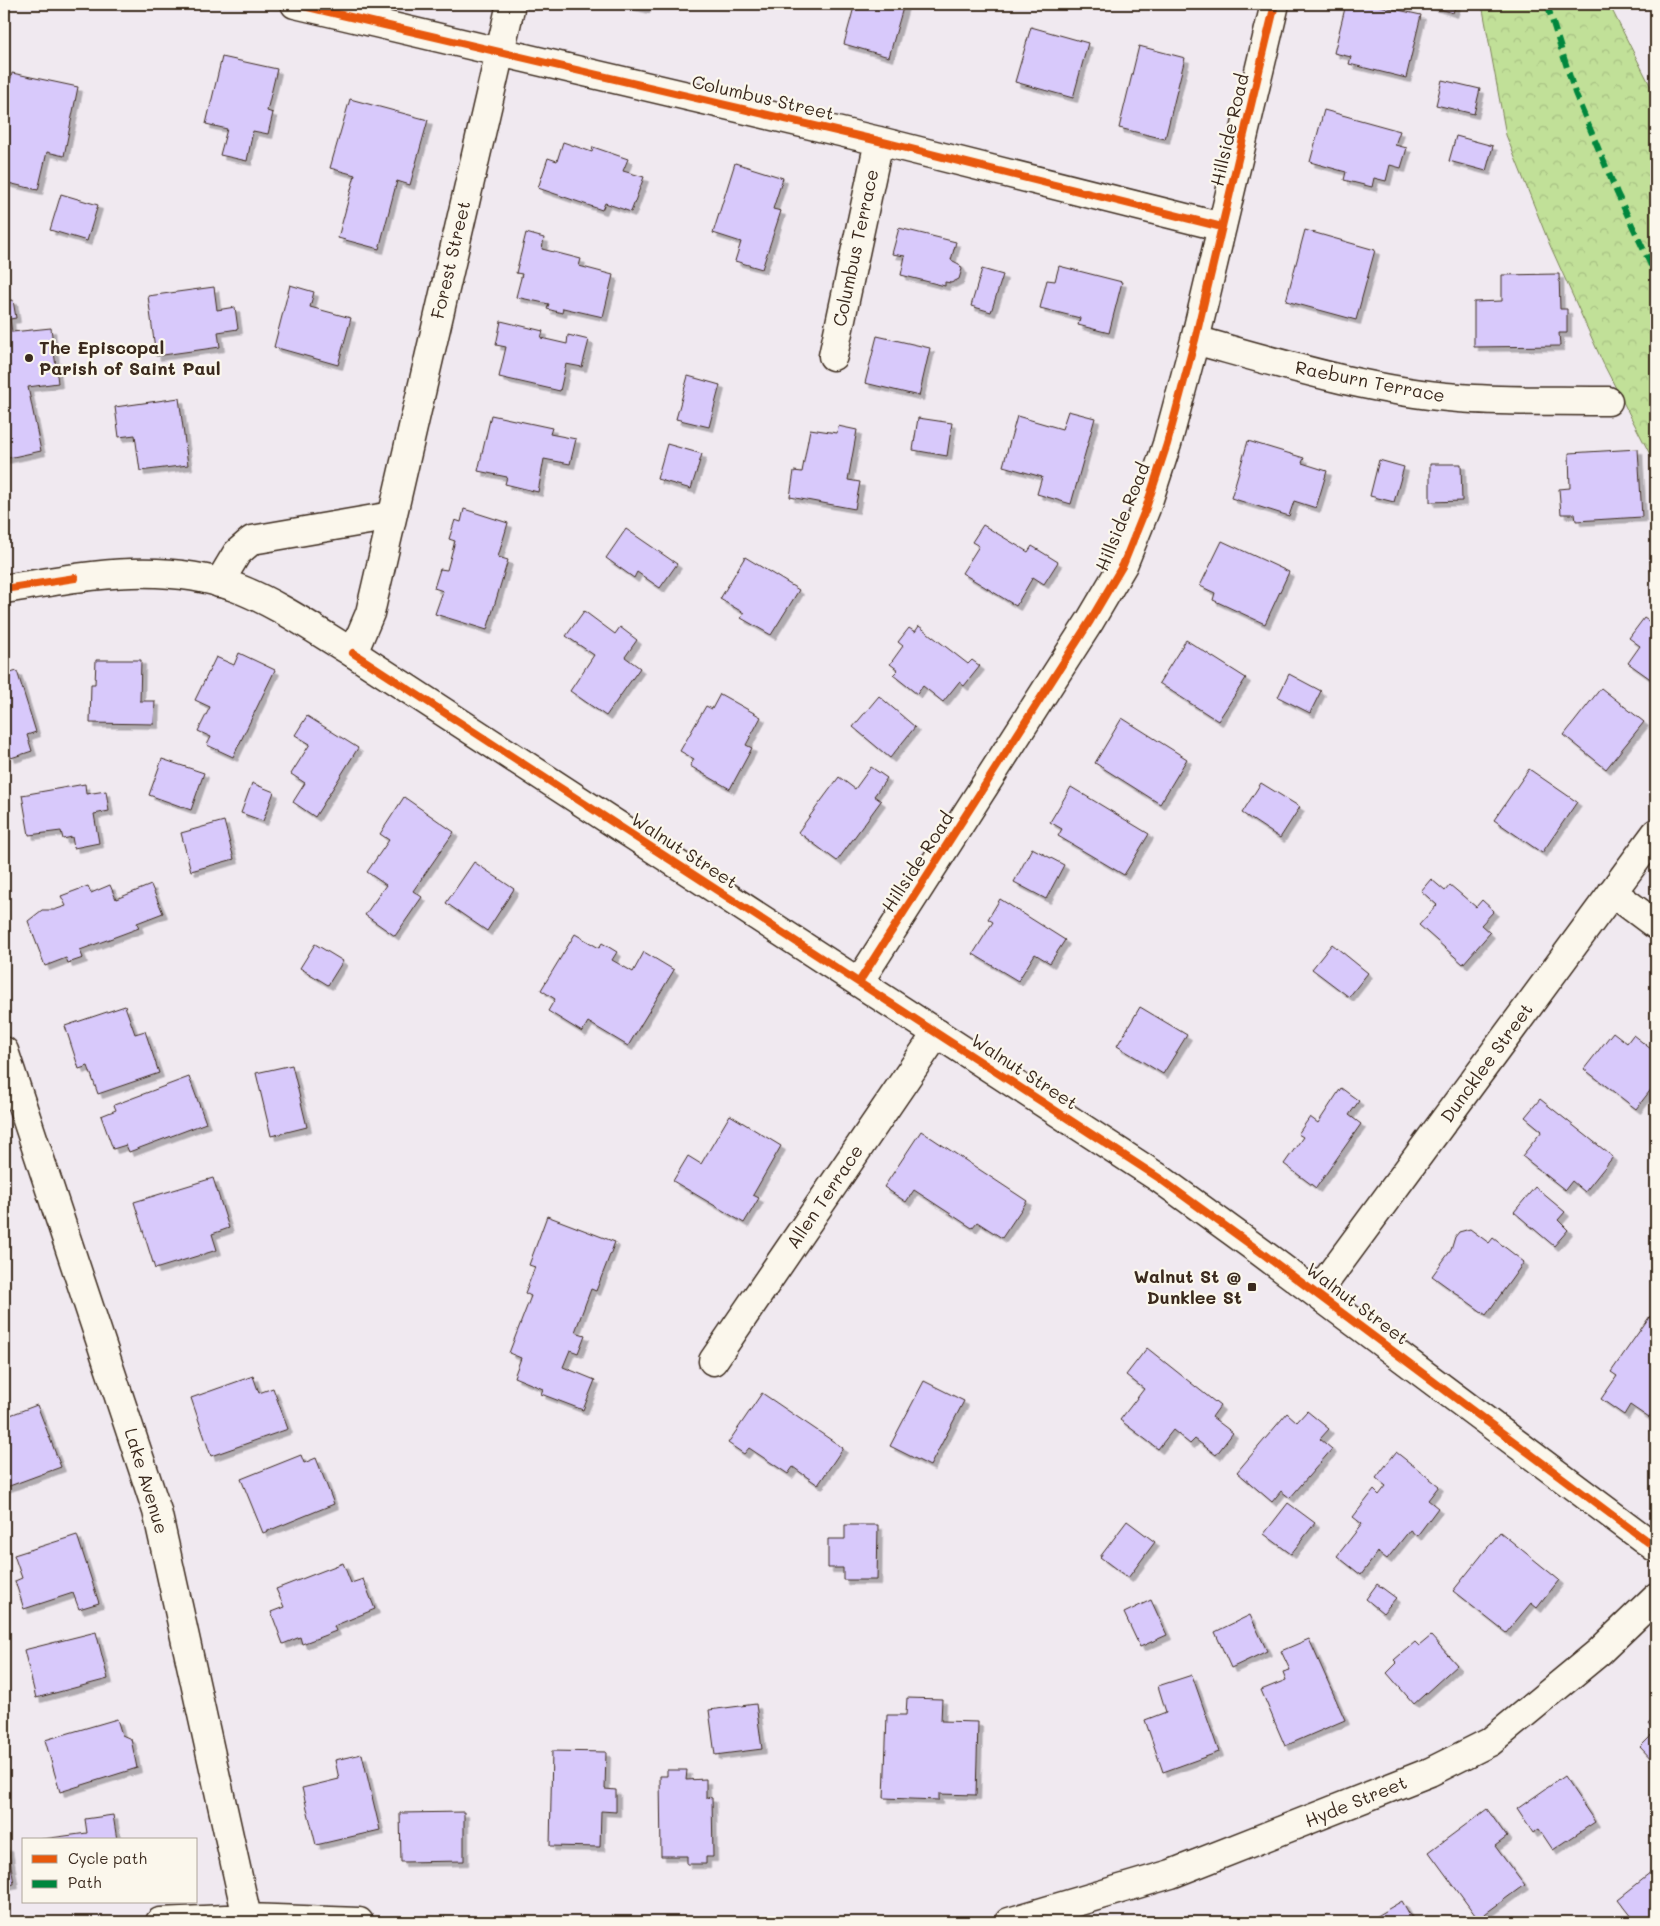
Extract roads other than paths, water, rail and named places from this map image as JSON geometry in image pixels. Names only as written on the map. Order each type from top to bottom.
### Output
[{"type":"street","name":"Columbus Street","points":[[295,4],[879,141],[1222,227]]},
{"type":"street","name":"Forest Street","points":[[353,653],[368,621],[511,4]]},
{"type":"street","name":"Hillside Road","points":[[859,982],[1090,621],[1123,565],[1146,508],[1167,444],[1195,340],[1275,4]]},
{"type":"street","name":"Columbus Terrace","points":[[832,356],[879,141]]},
{"type":"street","name":"Raeburn Terrace","points":[[1195,340],[1293,368],[1369,385],[1459,398],[1608,400]]},
{"type":"street","points":[[219,583],[237,554],[252,540],[392,516]]},
{"type":"street","name":"Walnut Street","points":[[4,589],[88,576],[143,572],[189,576],[219,583],[237,588],[278,608],[353,653],[1159,1178],[1317,1293],[1656,1548]]},
{"type":"street","name":"Duncklee Street","points":[[1317,1293],[1656,833]]},
{"type":"street","points":[[1612,892],[1656,925]]},
{"type":"street","name":"Allen Terrace","points":[[713,1361],[937,1033]]},
{"type":"street","name":"Lake Avenue","points":[[5,1057],[157,1511],[247,1920]]},
{"type":"street","name":"Hyde Street","points":[[1009,1922],[1171,1874],[1430,1772],[1490,1742],[1599,1652],[1656,1597]]},
{"type":"street","points":[[160,1922],[247,1920],[359,1922]]},
{"type":"place","name":"The Episcopal Parish of Saint Paul","points":[[29,358]]},
{"type":"place","name":"Walnut St @ Dunklee St","points":[[1252,1287]]}]
